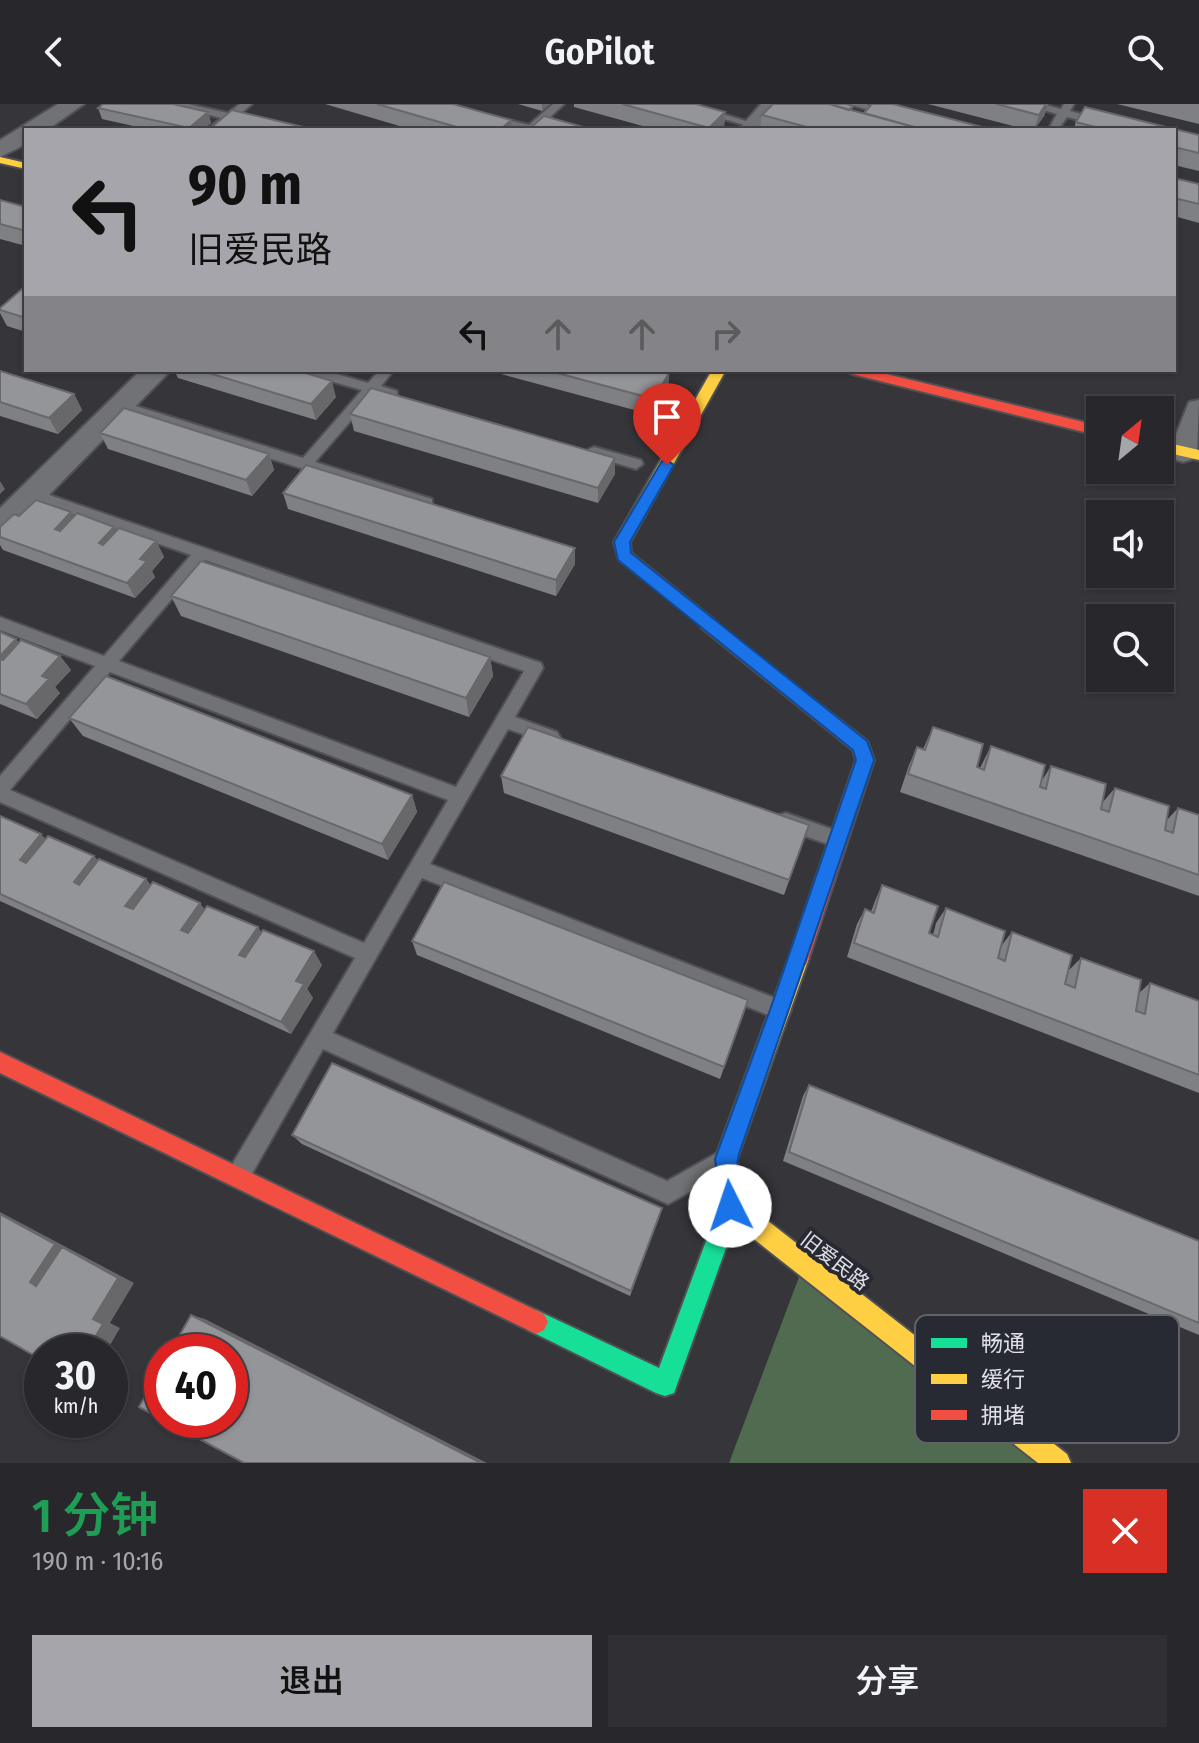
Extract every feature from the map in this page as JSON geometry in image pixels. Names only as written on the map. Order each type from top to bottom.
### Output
[{"type":"street","points":[[35,128],[73,104]]},
{"type":"street","points":[[751,128],[773,104]]},
{"type":"street","points":[[0,150],[24,135]]},
{"type":"street","points":[[0,160],[24,166]]},
{"type":"street","points":[[0,526],[155,372]]},
{"type":"street","points":[[0,1062],[665,1384],[730,1206],[726,1159],[781,1010],[865,760],[861,746],[624,556],[622,542],[718,372]]},
{"type":"street","points":[[869,372],[913,377],[1086,427]]},
{"type":"street","points":[[1181,451],[1199,409]]},
{"type":"street","name":"旧爱民路","points":[[730,1206],[915,1351]]},
{"type":"street","name":"旧爱民路","points":[[1032,1443],[1058,1463]]},
{"type":"lane","points":[[173,104],[282,128]]},
{"type":"lane","points":[[214,128],[247,104]]},
{"type":"lane","points":[[534,128],[546,122],[559,104]]},
{"type":"lane","points":[[678,104],[751,128]]},
{"type":"lane","points":[[853,104],[910,119]]},
{"type":"lane","points":[[1029,104],[1066,108],[1128,128]]},
{"type":"lane","points":[[1054,128],[1066,108]]},
{"type":"lane","points":[[476,115],[523,128]]},
{"type":"lane","points":[[314,372],[400,397]]},
{"type":"lane","points":[[306,464],[385,372]]},
{"type":"lane","points":[[121,406],[439,506]]},
{"type":"lane","points":[[577,447],[636,464]]},
{"type":"lane","points":[[32,494],[535,668],[238,1177]]},
{"type":"lane","points":[[202,553],[0,792],[368,954]]},
{"type":"lane","points":[[0,623],[460,797]]},
{"type":"lane","points":[[505,721],[565,742]]},
{"type":"lane","points":[[776,818],[836,839]]},
{"type":"lane","points":[[418,868],[781,1010]]},
{"type":"lane","points":[[319,1037],[668,1193],[726,1159]]},
{"type":"green space","points":[[802,1269],[915,1357],[915,1443],[1026,1443],[1052,1463],[729,1463]]},
{"type":"building","points":[[103,104],[173,104],[208,112],[189,128],[98,108]]},
{"type":"building","points":[[377,104],[453,104],[511,120],[502,128],[460,128]]},
{"type":"building","points":[[622,104],[696,104],[725,112],[709,128]]},
{"type":"building","points":[[773,104],[829,104],[918,128],[811,128],[762,115]]},
{"type":"building","points":[[829,104],[846,104],[853,106],[849,110]]},
{"type":"building","points":[[872,104],[893,104],[986,128],[918,128],[864,113]]},
{"type":"building","points":[[996,104],[1046,104],[1039,115]]},
{"type":"building","points":[[1085,107],[1170,128],[1099,128],[1076,122]]},
{"type":"building","points":[[232,110],[308,128],[220,128],[213,126]]},
{"type":"building","points":[[544,116],[587,128],[530,128]]},
{"type":"building","points":[[1176,129],[1199,135],[1199,153],[1176,147]]},
{"type":"building","points":[[1176,178],[1199,184],[1199,204],[1176,198]]},
{"type":"building","points":[[0,200],[24,206],[24,230],[0,224]]},
{"type":"building","points":[[22,289],[24,290],[24,317],[0,308]]},
{"type":"building","points":[[0,371],[74,394],[49,418],[0,402]]},
{"type":"building","points":[[206,372],[303,372],[332,381],[311,404]]},
{"type":"building","points":[[553,372],[669,373],[654,399]]},
{"type":"building","points":[[371,388],[615,458],[598,488],[350,414]]},
{"type":"building","points":[[124,408],[269,454],[246,480],[100,433]]},
{"type":"building","points":[[306,465],[575,548],[556,580],[283,493]]},
{"type":"building","points":[[36,500],[71,512],[55,529],[60,531],[77,513],[114,527],[99,543],[103,545],[119,528],[156,541],[140,559],[147,561],[127,583],[0,537],[0,527],[14,514],[19,516]]},
{"type":"building","points":[[201,561],[490,657],[466,698],[171,596]]},
{"type":"building","points":[[0,632],[16,639],[0,656]]},
{"type":"building","points":[[21,640],[60,656],[42,676],[49,679],[26,704],[0,694],[0,659],[3,660]]},
{"type":"building","points":[[106,676],[412,795],[382,844],[69,718]]},
{"type":"building","points":[[528,727],[809,825],[789,880],[501,776]]},
{"type":"building","points":[[933,727],[983,744],[977,767],[984,770],[991,746],[1045,765],[1040,787],[1046,789],[1051,766],[1106,784],[1101,809],[1109,812],[1115,788],[1169,806],[1165,830],[1173,833],[1178,808],[1199,815],[1199,875],[908,774],[917,747],[925,750]]},
{"type":"building","points":[[0,816],[41,834],[20,860],[26,863],[48,836],[94,856],[74,882],[79,885],[99,859],[146,879],[125,906],[133,909],[153,882],[200,903],[181,930],[188,933],[207,906],[258,927],[239,955],[245,957],[263,930],[314,951],[296,981],[304,984],[281,1022],[0,894]]},
{"type":"building","points":[[444,882],[748,1000],[724,1067],[412,941]]},
{"type":"building","points":[[882,885],[938,906],[929,933],[938,937],[946,908],[1005,931],[998,958],[1005,961],[1012,932],[1072,955],[1065,984],[1075,988],[1081,958],[1141,980],[1136,1011],[1145,1014],[1150,983],[1199,1001],[1199,1075],[854,943],[865,909],[874,913]]},
{"type":"building","points":[[332,1063],[662,1208],[631,1291],[292,1135]]},
{"type":"building","points":[[809,1085],[1199,1241],[1199,1323],[789,1152]]},
{"type":"building","points":[[0,1214],[55,1244],[30,1282],[36,1286],[62,1247],[118,1278],[93,1319],[103,1324],[97,1334],[24,1334],[24,1350],[0,1336]]},
{"type":"building","points":[[191,1315],[228,1334],[180,1334]]},
{"type":"building","points":[[248,1344],[481,1463],[244,1463],[197,1438],[248,1438]]},
{"type":"traffic: fast","points":[[536,1322],[665,1384],[730,1206]]},
{"type":"traffic: slow","points":[[0,160],[24,166]]},
{"type":"traffic: slow","points":[[708,624],[624,556],[622,542],[718,372]]},
{"type":"traffic: slow","points":[[1174,449],[1199,455]]},
{"type":"traffic: slow","points":[[799,958],[726,1159],[730,1206],[915,1351]]},
{"type":"traffic: slow","points":[[1032,1443],[1058,1463]]},
{"type":"traffic: jam","points":[[860,372],[1086,428]]},
{"type":"traffic: jam","points":[[708,624],[861,746],[865,760],[799,958]]},
{"type":"traffic: jam","points":[[0,1062],[536,1322]]},
{"type":"route","points":[[667,465],[622,542],[624,556],[861,746],[865,760],[781,1010],[726,1159],[730,1206]]}]
